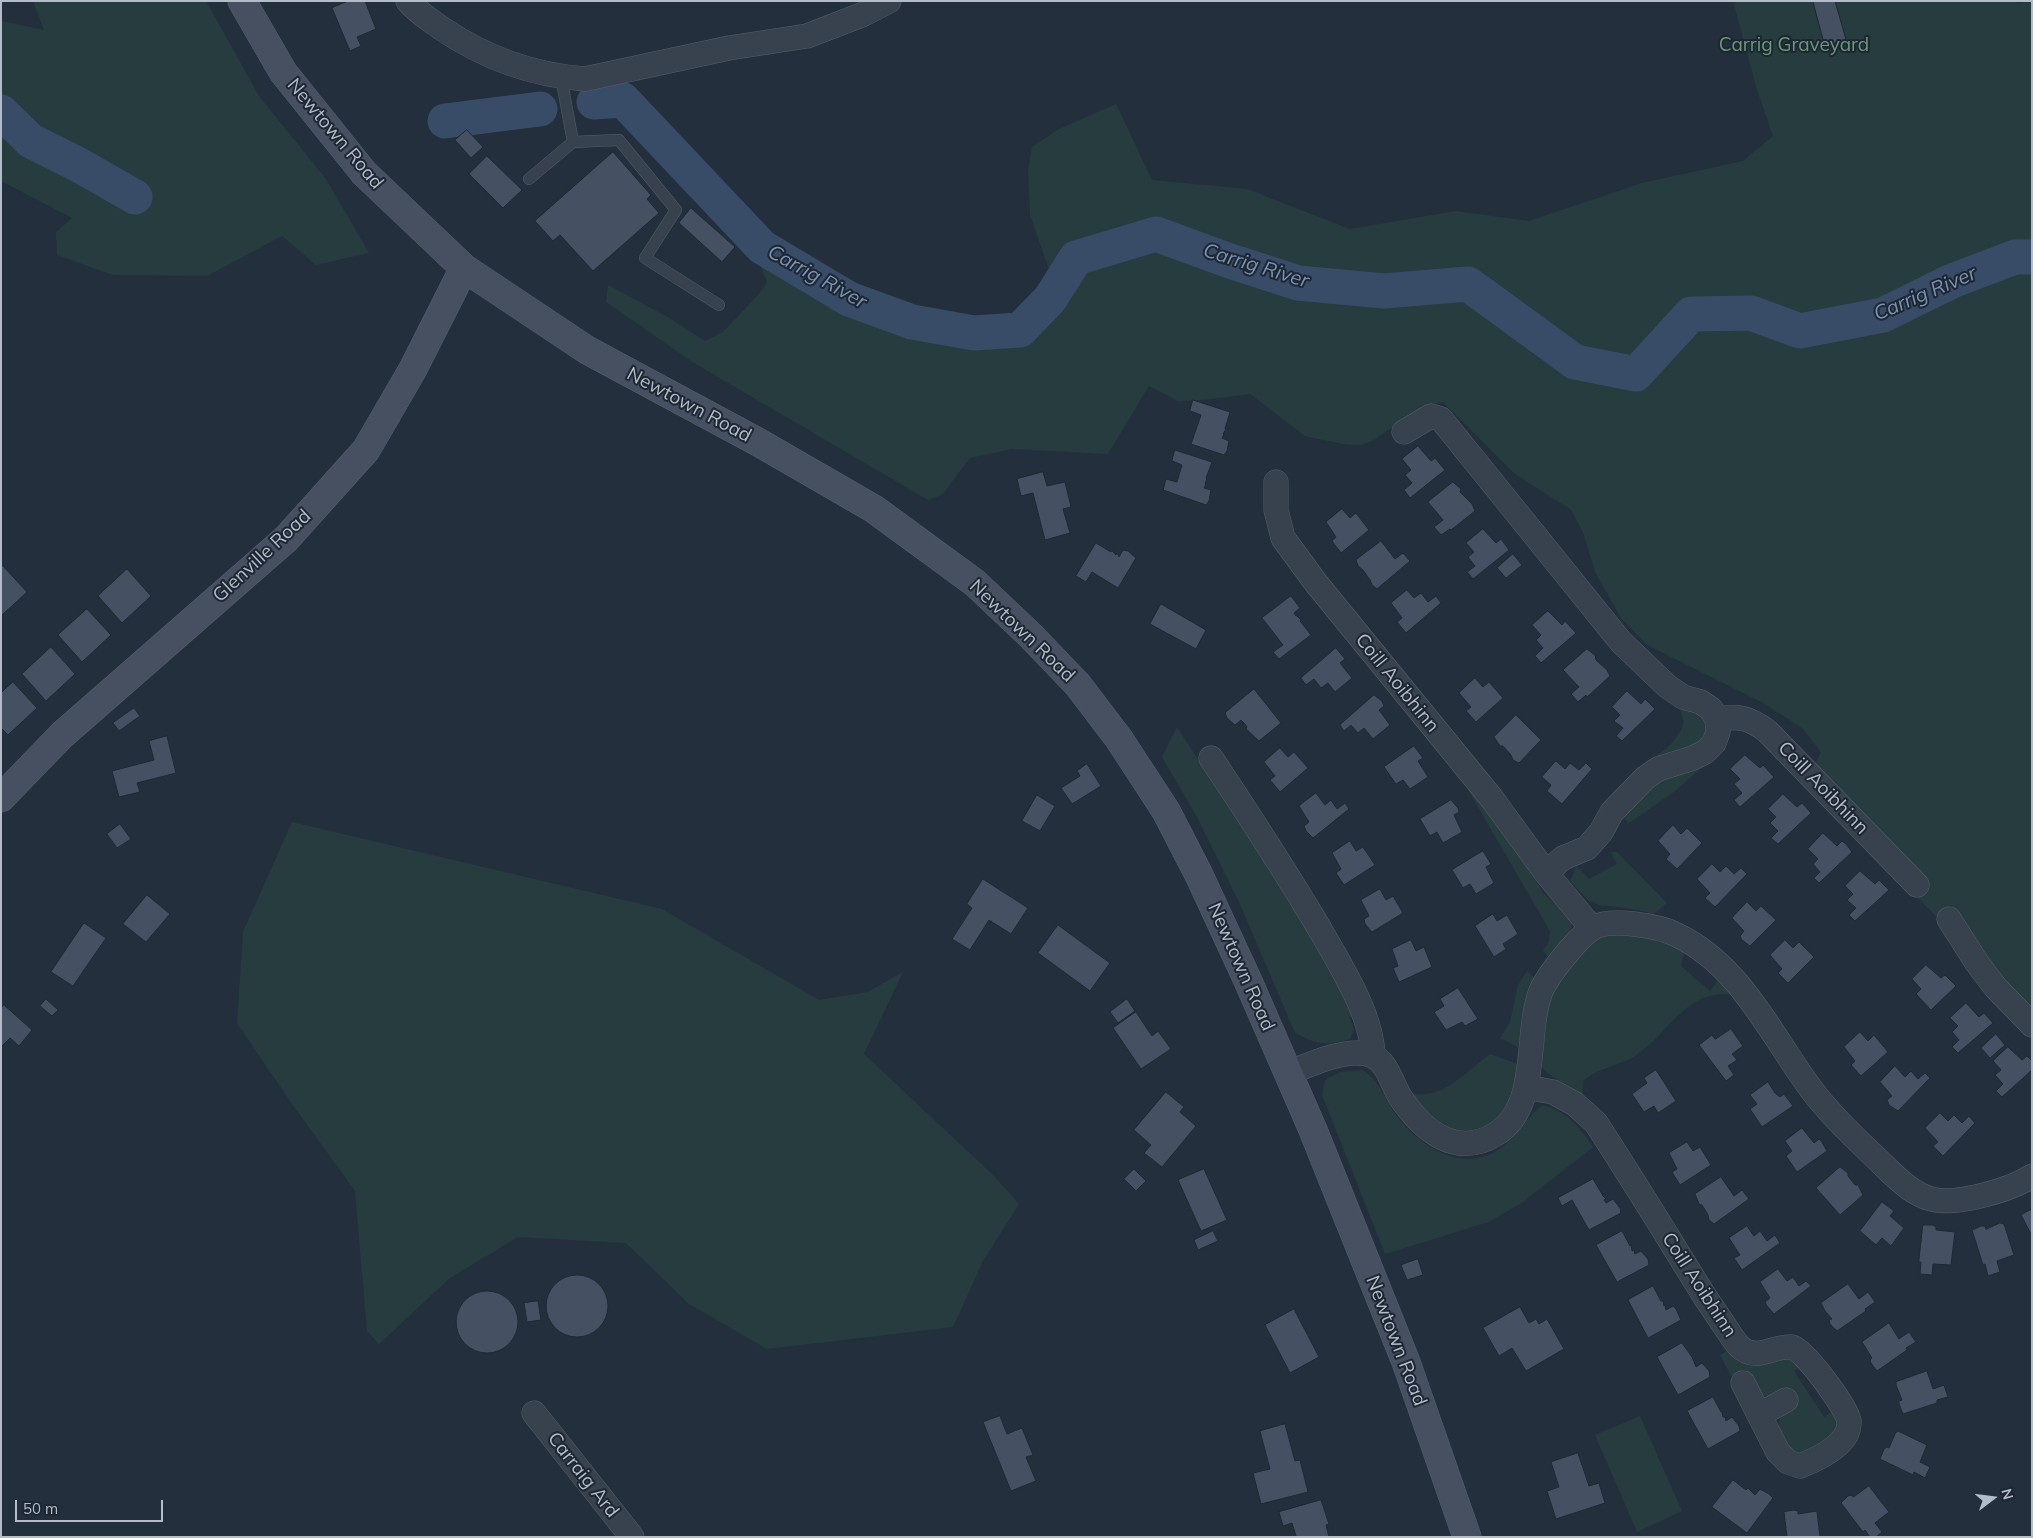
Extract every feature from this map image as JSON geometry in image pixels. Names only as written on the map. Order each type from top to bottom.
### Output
[{"type":"main road","name":"Newtown Road","points":[[242,1],[283,72],[364,173],[464,268],[587,350],[758,442],[874,509],[975,583],[1031,636],[1078,685],[1119,739],[1166,811],[1199,875],[1289,1073],[1406,1362],[1467,1537]]},
{"type":"main road","name":"Glenville Road","points":[[1,798],[62,735],[286,538],[366,450],[414,369],[464,268]]},
{"type":"street","points":[[408,1],[416,10],[464,43],[508,64],[561,78],[585,79],[729,48],[806,36],[864,14],[889,1]]},
{"type":"street","points":[[1404,432],[1431,416],[1441,420],[1621,642],[1667,686],[1683,697],[1701,702],[1710,709],[1717,719],[1718,732],[1714,743],[1705,752],[1693,758],[1658,769],[1645,778],[1612,812],[1601,832],[1587,848],[1563,858],[1546,873]]},
{"type":"street","name":"Coill Aoibhinn","points":[[1276,482],[1276,510],[1283,538],[1316,583],[1493,800],[1546,873],[1584,920],[1593,927]]},
{"type":"street","name":"Coill Aoibhinn","points":[[1717,719],[1736,717],[1752,720],[1767,731],[1917,885]]},
{"type":"street","points":[[1211,758],[1285,870],[1338,962],[1365,1016],[1373,1043],[1373,1056]]},
{"type":"street","points":[[1949,918],[1976,963],[1996,988],[2032,1025]]},
{"type":"street","points":[[1289,1073],[1326,1058],[1359,1053],[1373,1056],[1384,1065],[1399,1095],[1415,1116],[1429,1130],[1448,1142],[1468,1144],[1497,1133],[1509,1122],[1519,1106],[1526,1087],[1533,1023],[1541,990],[1562,959],[1593,927],[1609,922],[1624,922],[1676,934],[1708,955],[1736,981],[1778,1038],[1813,1091],[1838,1122],[1904,1185],[1929,1198],[1946,1201],[1962,1200],[2018,1184],[2032,1176]]},
{"type":"street","name":"Coill Aoibhinn","points":[[1526,1087],[1554,1092],[1575,1104],[1596,1123],[1709,1304],[1740,1347],[1751,1354],[1763,1354],[1779,1348],[1794,1348],[1805,1355],[1845,1409],[1849,1420],[1848,1432],[1841,1442],[1812,1462],[1800,1466],[1788,1462],[1778,1452],[1743,1383]]},
{"type":"street","points":[[1759,1415],[1786,1400]]},
{"type":"street","name":"Carraig Ard","points":[[534,1413],[632,1537]]},
{"type":"lane","points":[[561,78],[573,142]]},
{"type":"lane","points":[[529,179],[573,142],[619,140],[676,210],[645,258],[719,305]]},
{"type":"green space","points":[[33,1],[206,1],[259,96],[326,179],[369,253],[316,265],[282,236],[207,276],[113,275],[57,255],[56,232],[72,218],[1,181],[1,21],[44,30]]},
{"type":"green space","name":"Carrig Graveyard","points":[[1736,1],[2012,1],[2018,3],[2032,1],[2032,1013],[1989,962],[1951,905],[1937,917],[1915,895],[1815,765],[1821,752],[1802,728],[1765,704],[1647,645],[1621,618],[1595,572],[1583,532],[1571,510],[1515,474],[1443,402],[1425,406],[1372,441],[1361,445],[1342,444],[1305,436],[1250,394],[1178,401],[1149,386],[1108,454],[1012,449],[970,458],[942,495],[928,500],[694,363],[606,302],[608,285],[666,316],[705,341],[723,332],[759,294],[767,282],[761,268],[762,247],[846,297],[899,317],[936,326],[1020,330],[1046,303],[1056,289],[1030,215],[1028,170],[1032,147],[1059,129],[1116,104],[1152,180],[1247,189],[1350,229],[1456,211],[1529,221],[1642,183],[1743,161],[1773,136],[1758,93],[1734,5]]},
{"type":"green space","points":[[1677,704],[1703,716],[1706,730],[1700,743],[1638,770],[1674,741],[1679,734],[1683,719]]},
{"type":"green space","points":[[1177,727],[1317,943],[1354,1014],[1350,1018],[1354,1030],[1350,1039],[1334,1043],[1321,1043],[1295,1033],[1239,902],[1197,817],[1162,757]]},
{"type":"green space","points":[[1703,766],[1674,792],[1629,823],[1623,817],[1663,776]]},
{"type":"green space","points":[[1460,776],[1514,845],[1544,894],[1570,917],[1572,924],[1570,933],[1550,959],[1543,951],[1549,941],[1550,931]]},
{"type":"green space","points":[[292,822],[662,909],[819,1000],[868,992],[903,972],[864,1054],[992,1174],[1019,1204],[983,1261],[953,1327],[767,1349],[689,1304],[626,1243],[518,1237],[450,1278],[379,1344],[367,1331],[355,1191],[237,1023],[243,932]]},
{"type":"green space","points":[[1611,852],[1617,852],[1667,903],[1654,914],[1599,905],[1588,900],[1570,881],[1577,866],[1589,879],[1617,864]]},
{"type":"green space","points":[[1611,933],[1656,938],[1685,949],[1681,966],[1710,991],[1720,978],[1736,995],[1719,994],[1692,1004],[1635,1056],[1601,1070],[1583,1081],[1582,1096],[1546,1072],[1539,1063],[1545,1017],[1558,980],[1572,960],[1591,944]]},
{"type":"green space","points":[[1527,971],[1537,980],[1526,1007],[1518,1047],[1500,1038],[1510,1022],[1518,985]]},
{"type":"green space","points":[[1490,1054],[1517,1064],[1517,1088],[1509,1106],[1493,1122],[1483,1128],[1473,1133],[1463,1134],[1447,1130],[1430,1116],[1411,1094],[1429,1094],[1441,1090],[1463,1076]]},
{"type":"green space","points":[[1363,1070],[1377,1083],[1394,1112],[1413,1133],[1424,1143],[1449,1156],[1477,1158],[1499,1150],[1543,1105],[1552,1108],[1572,1121],[1593,1147],[1523,1202],[1489,1222],[1385,1254],[1322,1095],[1325,1080],[1340,1072]]},
{"type":"green space","points":[[1729,1350],[1788,1356],[1802,1365],[1794,1371],[1824,1417],[1835,1410],[1838,1424],[1835,1432],[1808,1453],[1799,1454],[1790,1450],[1778,1428],[1781,1413],[1772,1399],[1757,1393],[1746,1370],[1731,1376],[1720,1355]]},
{"type":"green space","points":[[1640,1416],[1682,1511],[1637,1532],[1595,1435]]},
{"type":"building","points":[[348,1],[365,1],[376,29],[357,37],[361,46],[350,51],[332,8]]},
{"type":"building","points":[[1813,1],[1835,1],[1847,43],[1826,49]]},
{"type":"building","points":[[467,130],[483,147],[471,158],[455,140]]},
{"type":"building","points":[[613,152],[651,195],[647,199],[659,213],[593,271],[560,235],[553,241],[535,221]]},
{"type":"building","points":[[487,156],[522,190],[503,208],[469,174]]},
{"type":"building","points":[[691,208],[735,247],[722,262],[679,223]]},
{"type":"building","points":[[1193,400],[1230,412],[1222,438],[1229,441],[1224,455],[1191,444],[1201,415],[1190,411]]},
{"type":"building","points":[[1418,446],[1431,461],[1435,458],[1445,470],[1410,498],[1404,490],[1412,483],[1405,475],[1411,470],[1402,459]]},
{"type":"building","points":[[1175,450],[1212,462],[1204,488],[1211,490],[1209,501],[1206,505],[1163,490],[1166,479],[1177,482],[1182,465],[1172,461]]},
{"type":"building","points":[[1043,472],[1047,486],[1065,482],[1071,507],[1063,509],[1070,533],[1045,540],[1033,493],[1021,496],[1017,479]]},
{"type":"building","points":[[1453,482],[1461,489],[1460,492],[1472,504],[1475,511],[1451,530],[1441,535],[1434,527],[1443,520],[1428,502]]},
{"type":"building","points":[[1342,509],[1350,518],[1356,513],[1369,530],[1341,553],[1332,541],[1336,537],[1326,522]]},
{"type":"building","points":[[1483,529],[1496,543],[1501,539],[1509,550],[1473,579],[1467,572],[1475,566],[1468,557],[1474,552],[1466,543]]},
{"type":"building","points":[[1381,541],[1395,559],[1403,553],[1410,561],[1377,589],[1358,566],[1356,560]]},
{"type":"building","points":[[1096,543],[1116,555],[1117,553],[1119,557],[1123,550],[1128,551],[1136,558],[1118,588],[1092,572],[1086,582],[1076,576]]},
{"type":"building","points":[[1513,554],[1522,565],[1506,578],[1497,568]]},
{"type":"building","points":[[3,566],[27,592],[1,616],[1,567]]},
{"type":"building","points":[[127,569],[151,596],[122,623],[98,596]]},
{"type":"building","points":[[1407,590],[1414,598],[1421,593],[1428,602],[1436,596],[1441,603],[1406,633],[1397,622],[1402,618],[1391,603]]},
{"type":"building","points":[[1291,596],[1300,608],[1294,613],[1296,616],[1298,615],[1300,621],[1311,635],[1279,659],[1273,652],[1283,645],[1262,618]]},
{"type":"building","points":[[1161,604],[1206,630],[1196,649],[1150,624]]},
{"type":"building","points":[[87,609],[111,635],[82,662],[58,635]]},
{"type":"building","points":[[1548,611],[1562,625],[1565,621],[1576,633],[1541,663],[1535,656],[1543,648],[1536,640],[1541,635],[1532,625]]},
{"type":"building","points":[[51,647],[75,674],[46,701],[22,674]]},
{"type":"building","points":[[1336,648],[1345,659],[1340,663],[1352,678],[1335,692],[1328,683],[1321,688],[1314,679],[1306,685],[1301,678]]},
{"type":"building","points":[[1587,649],[1595,655],[1596,660],[1607,670],[1610,676],[1587,697],[1586,695],[1578,702],[1571,694],[1579,687],[1563,670]]},
{"type":"building","points":[[1475,678],[1483,687],[1489,682],[1503,698],[1476,722],[1466,711],[1471,707],[1459,693]]},
{"type":"building","points":[[13,682],[37,708],[8,735],[1,728],[1,693]]},
{"type":"building","points":[[1254,689],[1281,723],[1259,741],[1246,729],[1247,727],[1241,720],[1235,725],[1227,718],[1225,713]]},
{"type":"building","points":[[1627,691],[1641,704],[1645,699],[1655,709],[1622,741],[1616,736],[1623,728],[1614,721],[1620,715],[1612,707]]},
{"type":"building","points":[[1374,695],[1382,701],[1384,706],[1379,710],[1390,725],[1373,739],[1364,728],[1358,733],[1351,725],[1344,731],[1340,725]]},
{"type":"building","points":[[134,708],[140,716],[119,731],[113,723]]},
{"type":"building","points":[[1516,715],[1541,740],[1519,763],[1513,760],[1511,755],[1503,746],[1500,746],[1494,737]]},
{"type":"building","points":[[167,736],[176,773],[137,783],[140,792],[119,797],[112,771],[154,760],[149,741]]},
{"type":"building","points":[[1414,746],[1423,758],[1418,761],[1428,777],[1410,789],[1403,780],[1396,784],[1384,767]]},
{"type":"building","points":[[1280,748],[1288,757],[1294,752],[1308,768],[1280,792],[1270,780],[1275,776],[1264,762]]},
{"type":"building","points":[[1745,755],[1760,768],[1763,765],[1774,777],[1740,807],[1734,800],[1742,793],[1734,784],[1740,779],[1730,769]]},
{"type":"building","points":[[1556,761],[1565,769],[1570,763],[1579,770],[1586,763],[1592,769],[1562,804],[1547,791],[1551,785],[1542,777]]},
{"type":"building","points":[[1087,764],[1101,786],[1072,804],[1061,788],[1080,776],[1077,771]]},
{"type":"building","points":[[1316,793],[1325,805],[1331,800],[1337,809],[1345,803],[1349,809],[1313,838],[1306,831],[1304,826],[1309,822],[1299,806]]},
{"type":"building","points":[[1783,794],[1797,807],[1802,803],[1811,813],[1778,844],[1771,838],[1778,831],[1770,823],[1776,817],[1768,809]]},
{"type":"building","points":[[1037,795],[1055,806],[1040,831],[1022,821]]},
{"type":"building","points":[[1451,800],[1458,808],[1459,812],[1454,815],[1462,832],[1443,843],[1437,832],[1430,836],[1420,819]]},
{"type":"building","points":[[120,824],[131,839],[117,848],[107,834]]},
{"type":"building","points":[[1673,825],[1681,834],[1687,828],[1702,843],[1677,869],[1666,859],[1670,854],[1658,841]]},
{"type":"building","points":[[1823,833],[1837,846],[1842,841],[1852,852],[1819,883],[1814,878],[1820,872],[1813,864],[1818,859],[1808,849]]},
{"type":"building","points":[[1350,841],[1356,851],[1363,847],[1375,865],[1344,885],[1336,873],[1341,869],[1332,853]]},
{"type":"building","points":[[1483,851],[1491,864],[1486,867],[1494,883],[1476,894],[1470,884],[1463,888],[1452,870]]},
{"type":"building","points":[[1712,864],[1720,872],[1726,866],[1734,874],[1741,868],[1747,874],[1715,907],[1705,898],[1710,893],[1697,879]]},
{"type":"building","points":[[1860,871],[1875,884],[1879,880],[1889,890],[1855,921],[1849,915],[1856,908],[1847,900],[1853,894],[1845,886]]},
{"type":"building","points":[[983,879],[1028,908],[1011,934],[989,920],[970,950],[952,939],[972,908],[967,904]]},
{"type":"building","points":[[1380,889],[1386,900],[1393,896],[1403,913],[1372,932],[1365,924],[1364,919],[1369,916],[1361,900]]},
{"type":"building","points":[[147,895],[170,914],[146,942],[123,924]]},
{"type":"building","points":[[1747,902],[1756,911],[1761,906],[1776,920],[1750,946],[1742,940],[1740,936],[1744,931],[1732,918]]},
{"type":"building","points":[[1493,914],[1497,921],[1507,915],[1518,934],[1503,944],[1506,949],[1494,957],[1475,926]]},
{"type":"building","points":[[84,923],[106,938],[73,986],[51,972]]},
{"type":"building","points":[[1058,925],[1110,963],[1090,991],[1038,953]]},
{"type":"building","points":[[1411,940],[1416,951],[1424,947],[1432,967],[1399,982],[1393,968],[1398,966],[1392,949]]},
{"type":"building","points":[[1785,940],[1793,948],[1799,942],[1814,957],[1788,983],[1778,973],[1782,969],[1770,955]]},
{"type":"building","points":[[1926,965],[1941,978],[1945,975],[1956,986],[1931,1010],[1916,994],[1921,989],[1912,979]]},
{"type":"building","points":[[1458,988],[1478,1019],[1465,1026],[1462,1022],[1446,1030],[1434,1012],[1444,1006],[1440,999]]},
{"type":"building","points":[[46,999],[58,1010],[52,1016],[40,1006]]},
{"type":"building","points":[[1127,999],[1135,1011],[1118,1023],[1110,1012]]},
{"type":"building","points":[[1966,1003],[1979,1017],[1984,1013],[1993,1023],[1958,1053],[1952,1047],[1959,1040],[1952,1032],[1958,1026],[1950,1018]]},
{"type":"building","points":[[4,1005],[32,1030],[19,1046],[10,1038],[1,1047],[1,1008]]},
{"type":"building","points":[[1136,1012],[1152,1036],[1158,1031],[1171,1049],[1141,1069],[1113,1028]]},
{"type":"building","points":[[1731,1029],[1743,1046],[1732,1054],[1737,1060],[1728,1066],[1734,1075],[1726,1081],[1699,1045],[1712,1035],[1715,1039]]},
{"type":"building","points":[[1860,1032],[1868,1041],[1874,1035],[1888,1052],[1861,1076],[1851,1065],[1855,1061],[1844,1047]]},
{"type":"building","points":[[1996,1034],[2005,1045],[1990,1058],[1981,1048]]},
{"type":"building","points":[[2008,1047],[2022,1060],[2027,1056],[2032,1061],[2032,1070],[2002,1097],[1996,1091],[2003,1084],[1995,1075],[2001,1070],[1993,1061]]},
{"type":"building","points":[[1895,1066],[1905,1077],[1911,1071],[1918,1079],[1925,1073],[1930,1078],[1898,1111],[1889,1105],[1887,1100],[1892,1096],[1880,1082]]},
{"type":"building","points":[[1656,1070],[1676,1101],[1658,1113],[1654,1106],[1644,1112],[1632,1094],[1647,1083],[1644,1078]]},
{"type":"building","points":[[1768,1082],[1775,1093],[1780,1097],[1784,1094],[1793,1106],[1762,1127],[1750,1109],[1757,1104],[1750,1095]]},
{"type":"building","points":[[1166,1092],[1184,1107],[1180,1112],[1196,1126],[1162,1167],[1144,1153],[1151,1145],[1134,1130]]},
{"type":"building","points":[[1940,1113],[1948,1121],[1954,1115],[1962,1123],[1969,1116],[1975,1123],[1943,1156],[1933,1146],[1938,1142],[1925,1128]]},
{"type":"building","points":[[1802,1128],[1814,1143],[1819,1139],[1827,1151],[1797,1172],[1786,1156],[1792,1151],[1785,1141]]},
{"type":"building","points":[[1687,1142],[1693,1151],[1700,1147],[1711,1165],[1680,1185],[1672,1172],[1677,1169],[1669,1153]]},
{"type":"building","points":[[1840,1167],[1848,1173],[1848,1176],[1855,1185],[1858,1185],[1863,1195],[1840,1215],[1816,1188]]},
{"type":"building","points":[[1134,1169],[1146,1181],[1136,1191],[1124,1179]]},
{"type":"building","points":[[1204,1169],[1227,1220],[1201,1231],[1178,1180]]},
{"type":"building","points":[[1721,1177],[1734,1196],[1742,1190],[1749,1199],[1714,1224],[1709,1220],[1695,1194]]},
{"type":"building","points":[[1593,1179],[1606,1199],[1604,1200],[1606,1203],[1613,1199],[1620,1208],[1621,1213],[1589,1230],[1572,1200],[1562,1206],[1558,1198]]},
{"type":"building","points":[[1882,1202],[1894,1211],[1890,1216],[1904,1228],[1891,1246],[1882,1238],[1876,1245],[1860,1231]]},
{"type":"building","points":[[2032,1210],[2032,1236],[2021,1215]]},
{"type":"building","points":[[2000,1223],[2004,1224],[2014,1255],[1997,1261],[2000,1272],[1988,1276],[1972,1230],[1981,1226],[1985,1226],[1986,1229]]},
{"type":"building","points":[[1923,1225],[1933,1225],[1936,1227],[1936,1230],[1955,1232],[1951,1265],[1933,1264],[1932,1275],[1920,1274],[1921,1262],[1919,1262]]},
{"type":"building","points":[[1747,1226],[1754,1236],[1760,1231],[1767,1241],[1775,1235],[1780,1243],[1742,1270],[1734,1258],[1740,1255],[1729,1238]]},
{"type":"building","points":[[1213,1231],[1218,1241],[1198,1250],[1194,1240]]},
{"type":"building","points":[[1622,1231],[1631,1245],[1632,1251],[1634,1250],[1635,1254],[1641,1251],[1648,1259],[1649,1265],[1617,1282],[1596,1245]]},
{"type":"building","points":[[1418,1259],[1423,1275],[1407,1280],[1401,1265]]},
{"type":"building","points":[[1778,1269],[1787,1281],[1793,1277],[1799,1286],[1806,1281],[1811,1286],[1774,1314],[1765,1302],[1770,1298],[1760,1282]]},
{"type":"building","points":[[571,1275],[583,1275],[599,1284],[606,1294],[608,1306],[606,1318],[599,1328],[583,1337],[571,1337],[560,1332],[551,1323],[546,1312],[546,1300],[551,1289],[560,1280]]},
{"type":"building","points":[[1848,1284],[1859,1299],[1868,1292],[1875,1302],[1865,1309],[1866,1311],[1837,1331],[1830,1324],[1829,1320],[1832,1319],[1821,1303]]},
{"type":"building","points":[[1653,1286],[1661,1301],[1663,1301],[1666,1310],[1673,1306],[1681,1320],[1648,1338],[1628,1300]]},
{"type":"building","points":[[481,1291],[493,1291],[509,1300],[516,1310],[518,1322],[516,1334],[509,1344],[493,1353],[481,1353],[470,1348],[461,1339],[456,1328],[456,1316],[461,1305],[470,1296]]},
{"type":"building","points":[[538,1301],[541,1320],[527,1322],[524,1303]]},
{"type":"building","points":[[1520,1307],[1529,1323],[1536,1319],[1539,1324],[1547,1319],[1564,1349],[1526,1371],[1512,1348],[1499,1356],[1483,1328]]},
{"type":"building","points":[[1294,1309],[1319,1357],[1290,1373],[1265,1325]]},
{"type":"building","points":[[1889,1323],[1899,1339],[1909,1332],[1916,1342],[1877,1371],[1871,1363],[1870,1360],[1872,1358],[1862,1342]]},
{"type":"building","points":[[1682,1343],[1692,1357],[1696,1367],[1702,1363],[1709,1371],[1710,1377],[1678,1395],[1657,1357]]},
{"type":"building","points":[[1927,1371],[1933,1389],[1944,1385],[1948,1397],[1937,1400],[1937,1403],[1903,1414],[1899,1404],[1899,1401],[1902,1400],[1896,1382]]},
{"type":"building","points":[[1713,1397],[1726,1421],[1732,1417],[1739,1426],[1740,1431],[1708,1449],[1687,1411]]},
{"type":"building","points":[[1000,1416],[1007,1434],[1022,1428],[1033,1455],[1026,1457],[1036,1481],[1011,1491],[983,1422]]},
{"type":"building","points":[[1285,1424],[1295,1461],[1300,1460],[1308,1492],[1261,1504],[1253,1473],[1270,1469],[1260,1431]]},
{"type":"building","points":[[1898,1431],[1927,1445],[1920,1462],[1930,1467],[1925,1478],[1914,1472],[1913,1475],[1880,1459],[1884,1449],[1889,1448]]},
{"type":"building","points":[[1578,1453],[1589,1486],[1599,1483],[1605,1503],[1556,1519],[1547,1491],[1559,1487],[1551,1462]]},
{"type":"building","points":[[1733,1480],[1746,1490],[1748,1488],[1755,1495],[1760,1489],[1773,1498],[1747,1533],[1712,1507]]},
{"type":"building","points":[[1869,1486],[1889,1512],[1875,1523],[1882,1532],[1876,1537],[1870,1537],[1865,1530],[1863,1532],[1841,1503],[1848,1496],[1852,1495],[1853,1497]]},
{"type":"building","points":[[1321,1500],[1329,1524],[1326,1525],[1329,1537],[1292,1537],[1296,1536],[1292,1523],[1283,1526],[1279,1512]]},
{"type":"building","points":[[1798,1511],[1798,1514],[1817,1511],[1820,1537],[1787,1537],[1784,1512]]},
{"type":"waterway","name":"Carrig River","points":[[594,102],[623,100],[762,247],[849,299],[912,322],[974,333],[1020,330],[1050,299],[1076,258],[1156,234],[1298,283],[1384,291],[1468,284],[1575,362],[1636,374],[1691,314],[1751,313],[1800,331],[1883,315],[1952,281],[2015,257],[2032,257]]},
{"type":"waterway","name":"Carrig River","points":[[445,121],[540,109]]},
{"type":"waterway","name":"Carrig River","points":[[1,112],[31,141],[79,165],[135,197]]}]
